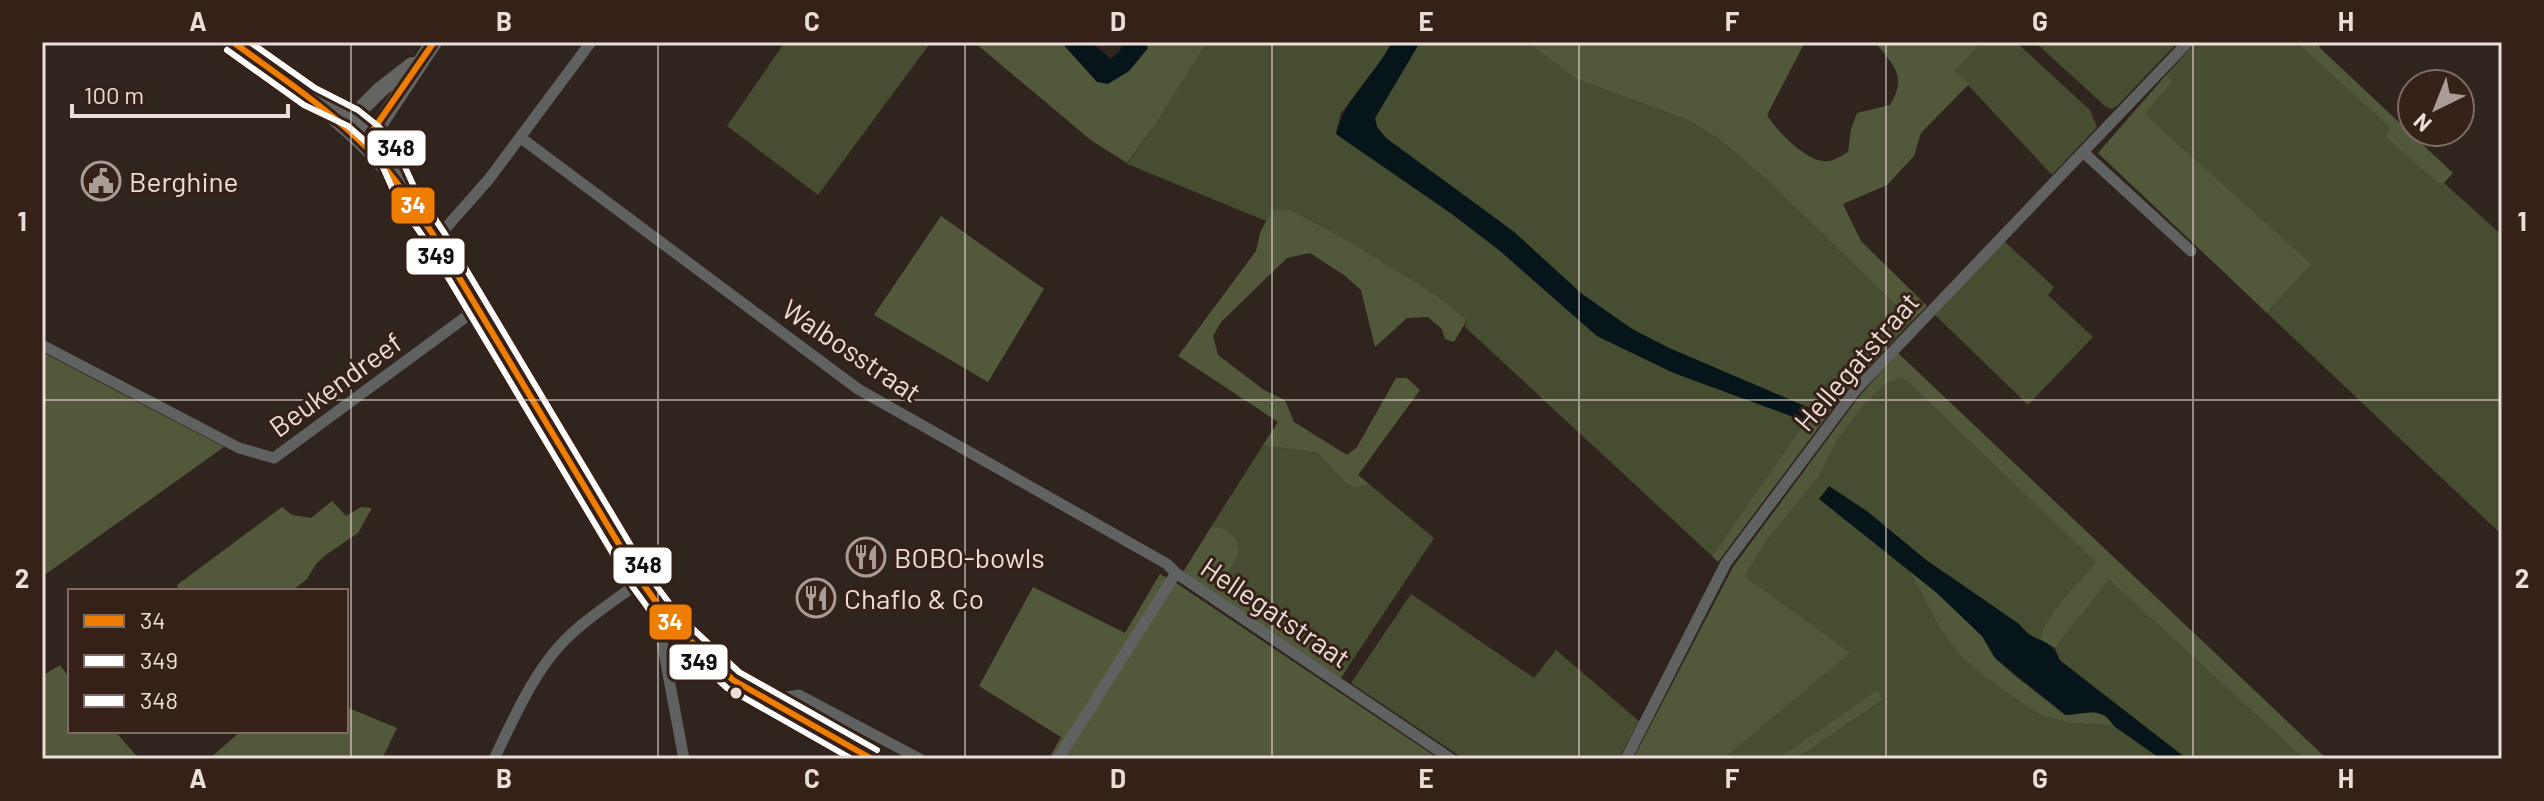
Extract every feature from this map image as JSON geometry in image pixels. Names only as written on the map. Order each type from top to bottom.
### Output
[{"type":"main road","points":[[233,42],[348,122],[366,138],[436,239],[641,581],[671,623],[733,680],[872,759]]},
{"type":"main road","points":[[366,138],[386,115],[434,42]]},
{"type":"main road","points":[[348,122],[381,89],[423,56]]},
{"type":"street","points":[[436,239],[489,179],[591,42]]},
{"type":"street","name":"Hellegatstraat","points":[[1626,759],[1726,563],[1854,392],[2188,42]]},
{"type":"street","name":"Walbosstraat","points":[[521,138],[858,389],[1167,564],[1176,573]]},
{"type":"street","points":[[2083,152],[2191,251]]},
{"type":"street","name":"Beukendreef","points":[[42,345],[239,448],[274,458],[478,308]]},
{"type":"street","name":"Hellegatstraat","points":[[1058,759],[1176,573],[1451,759]]},
{"type":"street","points":[[494,759],[530,686],[552,655],[577,628],[641,581]]},
{"type":"street","points":[[671,623],[662,642],[684,759]]},
{"type":"street","points":[[777,706],[787,697],[799,695],[920,759]]},
{"type":"green space","points":[[785,42],[931,42],[818,195],[727,126]]},
{"type":"green space","points":[[974,42],[1061,42],[1097,81],[1127,72],[1148,48],[1144,42],[1207,42],[1157,122],[1127,163],[1092,141]]},
{"type":"green space","points":[[1207,42],[1392,42],[1381,63],[1341,113],[1336,134],[1499,250],[1597,336],[1674,373],[1807,422],[1712,556],[1465,327],[1467,320],[1436,295],[1291,210],[1272,210],[1266,221],[1127,164]]},
{"type":"green space","points":[[1420,42],[1527,42],[1576,79],[1690,121],[1716,137],[1765,178],[1912,321],[1880,355],[1867,344],[1814,410],[1632,329],[1582,294],[1386,138],[1377,127],[1375,118]]},
{"type":"green space","points":[[1527,42],[1805,42],[1767,115],[1785,137],[1803,152],[1821,161],[1829,161],[1848,152],[1857,113],[1890,105],[1895,95],[1898,86],[1896,71],[1875,42],[1983,42],[1955,71],[1969,84],[1921,133],[1914,156],[1887,185],[1843,204],[1861,241],[1927,306],[1912,321],[1765,178],[1716,137],[1690,121],[1576,79]]},
{"type":"green space","points":[[1983,42],[2016,42],[2090,110],[2097,127],[2052,175],[1955,71]]},
{"type":"green space","points":[[2035,42],[2178,42],[2112,109],[2106,107]]},
{"type":"green space","points":[[2196,42],[2296,42],[2390,128],[2396,135],[2396,148],[2407,148],[2438,183],[2444,183],[2502,235],[2502,535],[2267,313],[2310,264],[2145,114],[2173,81],[2166,75]]},
{"type":"green space","points":[[2296,42],[2323,42],[2319,47],[2396,119],[2396,146],[2386,137],[2390,128]]},
{"type":"green space","points":[[2166,75],[2173,81],[2145,114],[2311,264],[2267,313],[2098,153]]},
{"type":"green space","points":[[2398,148],[2426,148],[2453,173],[2444,183],[2438,183]]},
{"type":"green space","points":[[1272,210],[1291,210],[1349,242],[1436,295],[1467,320],[1454,342],[1445,339],[1442,329],[1428,317],[1407,318],[1375,347],[1361,290],[1310,253],[1287,258],[1221,322],[1213,336],[1218,355],[1264,390],[1285,400],[1294,422],[1347,455],[1357,447],[1396,378],[1407,378],[1420,390],[1358,475],[1369,484],[1355,488],[1344,482],[1318,453],[1263,445],[1278,422],[1178,356],[1256,251],[1260,233]]},
{"type":"green space","points":[[941,216],[1044,289],[988,382],[874,315]]},
{"type":"green space","points":[[2004,241],[2054,287],[2048,295],[2093,337],[2028,405],[1934,314]]},
{"type":"green space","points":[[1867,344],[1880,355],[1845,392],[1718,562],[1712,556],[1814,410]]},
{"type":"green space","points":[[42,352],[224,447],[46,574],[42,569]]},
{"type":"green space","points":[[1898,353],[2327,759],[2304,759],[2109,580],[2055,648],[2040,640],[2056,608],[2096,562],[1901,378],[1886,384],[1864,405],[1835,444],[1818,478],[1768,539],[1745,576],[1850,653],[1723,759],[1633,759],[1733,567],[1858,398]]},
{"type":"green space","points":[[1901,378],[2097,562],[2056,608],[2040,640],[2031,638],[2019,624],[1926,560],[1868,512],[1830,487],[1820,499],[1909,570],[1940,629],[1958,653],[2040,715],[2071,723],[2114,726],[2161,759],[1796,759],[1882,701],[1877,692],[1777,759],[1723,759],[1849,653],[1745,576],[1768,539],[1818,478],[1835,444],[1864,405],[1886,384]]},
{"type":"green space","points":[[1263,445],[1318,453],[1344,482],[1355,488],[1369,484],[1434,538],[1346,670],[1221,586],[1211,527]]},
{"type":"green space","points":[[332,501],[346,516],[361,507],[372,508],[358,533],[327,554],[307,579],[294,589],[178,589],[177,585],[282,507],[292,515],[311,518]]},
{"type":"green space","points":[[1211,527],[1225,529],[1236,539],[1239,552],[1221,586],[1346,670],[1341,678],[1183,572]]},
{"type":"green space","points":[[1909,570],[1982,636],[1995,658],[2065,715],[2098,713],[2114,726],[2071,723],[2040,715],[1983,675],[1958,653],[1940,629]]},
{"type":"green space","points":[[1160,574],[1439,759],[1049,759],[1061,737],[979,686],[1033,587],[1125,633]]},
{"type":"green space","points":[[2109,580],[2304,759],[2187,759],[2060,660],[2055,648]]},
{"type":"green space","points":[[1411,594],[1534,678],[1556,650],[1639,721],[1619,759],[1464,759],[1351,683]]},
{"type":"green space","points":[[60,665],[68,675],[68,733],[117,733],[139,759],[42,759],[42,676]]},
{"type":"green space","points":[[1877,691],[1883,700],[1796,759],[1777,759]]},
{"type":"green space","points":[[348,708],[397,728],[382,759],[209,759],[239,733],[348,733]]},
{"type":"shaded area","points":[[1061,42],[1091,42],[1111,59],[1120,51],[1122,42],[1144,42],[1148,48],[1129,71],[1108,84],[1097,82]]},
{"type":"shaded area","points":[[1392,42],[1420,42],[1375,118],[1377,127],[1386,138],[1513,231],[1582,294],[1632,329],[1814,410],[1807,422],[1674,373],[1597,336],[1499,250],[1336,134],[1346,109]]},
{"type":"shaded area","points":[[1829,486],[1868,512],[1926,560],[2019,624],[2031,636],[2047,643],[2060,661],[2187,759],[2161,759],[2114,726],[2106,715],[2094,712],[2066,715],[1995,658],[1982,636],[1937,593],[1819,499]]},
{"type":"transit line","name":"34","points":[[233,42],[337,120],[369,150],[396,182],[436,239],[641,581],[671,623],[733,680],[872,759]]},
{"type":"transit line","name":"348","points":[[250,42],[315,88],[358,110],[394,143],[415,189],[649,576],[679,616],[739,672],[877,750]]},
{"type":"transit line","name":"34","points":[[371,133],[434,42]]},
{"type":"transit line","name":"349","points":[[227,50],[304,105],[348,126],[377,154],[397,199],[428,244],[632,586],[664,630],[727,688],[852,759]]},
{"type":"place","name":"Berghine","points":[[101,181]]},
{"type":"place","name":"BOBO-bowls","points":[[866,557]]},
{"type":"place","name":"Chaflo & Co","points":[[816,598]]}]
